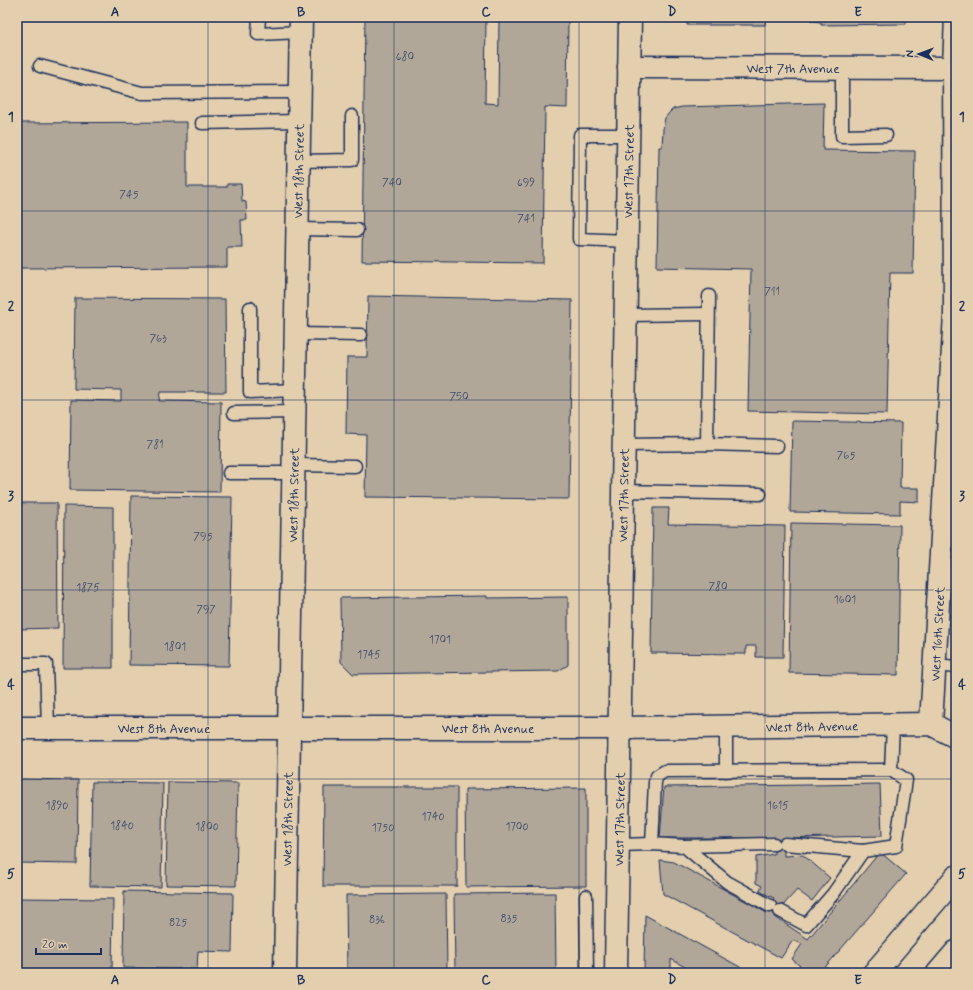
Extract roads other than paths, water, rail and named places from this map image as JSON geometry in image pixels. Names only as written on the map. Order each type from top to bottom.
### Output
[{"type":"main road","name":"West 17th Street","points":[[616,973],[630,17]]},
{"type":"main road","name":"West 16th Street","points":[[931,724],[946,666],[956,314],[956,17]]},
{"type":"main road","name":"West 18th Street","points":[[285,973],[301,25]]},
{"type":"main road","name":"West 7th Avenue","points":[[629,67],[955,68]]},
{"type":"main road","name":"West 8th Avenue","points":[[17,728],[620,728],[931,724],[956,737]]},
{"type":"main road","points":[[874,973],[956,877]]},
{"type":"main road","points":[[938,973],[956,952]]},
{"type":"lane","points":[[259,17],[258,34],[301,25]]},
{"type":"lane","points":[[40,66],[142,93],[300,92]]},
{"type":"lane","points":[[842,68],[842,136],[886,135]]},
{"type":"lane","points":[[299,161],[352,160],[352,116]]},
{"type":"lane","points":[[202,123],[299,121]]},
{"type":"lane","points":[[627,241],[579,240],[579,217],[580,135],[628,135]]},
{"type":"lane","points":[[297,229],[357,230]]},
{"type":"lane","points":[[707,444],[709,296]]},
{"type":"lane","points":[[250,308],[250,392],[295,390]]},
{"type":"lane","points":[[626,315],[708,314]]},
{"type":"lane","points":[[296,334],[361,335]]},
{"type":"lane","points":[[234,413],[294,412]]},
{"type":"lane","points":[[624,445],[707,444],[777,446]]},
{"type":"lane","points":[[229,472],[355,466]]},
{"type":"lane","points":[[623,491],[760,494]]},
{"type":"lane","points":[[17,664],[46,664],[48,728]]},
{"type":"lane","points":[[891,770],[893,725]]},
{"type":"lane","points":[[726,727],[726,771]]},
{"type":"lane","points":[[618,845],[652,844],[684,846],[779,844],[863,851],[896,846],[906,780],[891,770],[665,771],[657,776],[654,782],[652,844]]},
{"type":"lane","points":[[684,846],[727,882],[806,925],[832,894],[863,851]]},
{"type":"lane","points":[[586,896],[587,973]]}]
